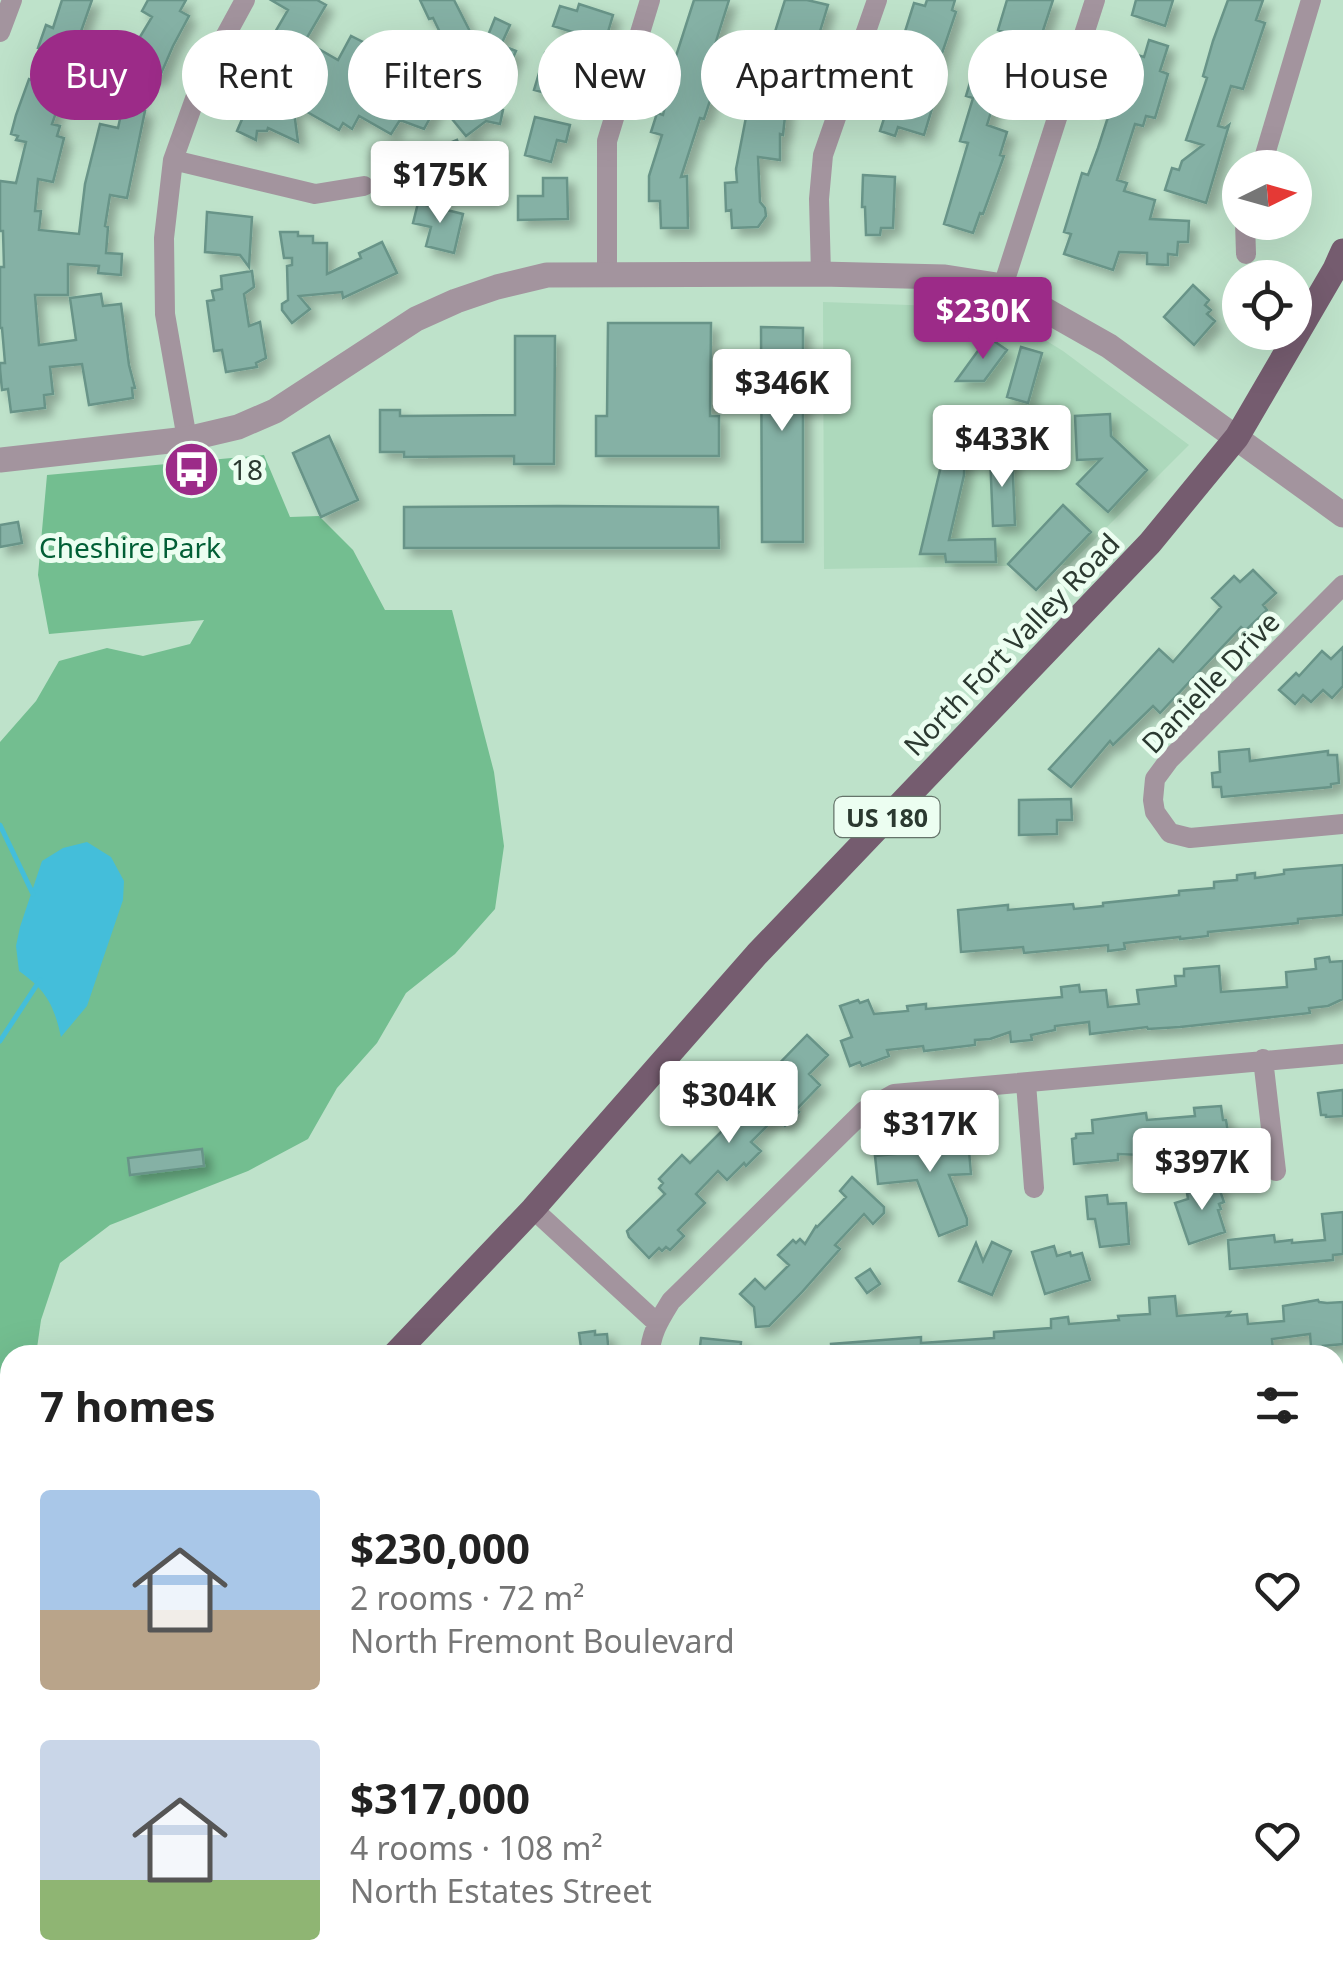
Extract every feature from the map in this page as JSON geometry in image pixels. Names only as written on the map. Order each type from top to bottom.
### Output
[{"type":"main road","name":"North Fort Valley Road","points":[[403,1345],[533,1208],[757,954],[1150,543],[1236,437],[1343,251]]},
{"type":"street","points":[[0,32],[12,0]]},
{"type":"street","points":[[187,439],[165,314],[164,238],[173,160],[202,79],[245,0]]},
{"type":"street","points":[[607,274],[607,141],[650,0]]},
{"type":"street","points":[[821,274],[819,199],[824,155],[876,0]]},
{"type":"street","points":[[1003,286],[1095,0]]},
{"type":"street","points":[[1266,150],[1312,0]]},
{"type":"street","points":[[173,160],[315,194],[364,186]]},
{"type":"street","points":[[1246,240],[1246,254]]},
{"type":"street","points":[[0,460],[187,439],[238,427],[276,411],[416,319],[497,286],[548,275],[946,276],[1003,286],[1109,346],[1343,515]]},
{"type":"street","name":"Danielle Drive","points":[[1343,585],[1169,760],[1156,779],[1153,800],[1159,821],[1170,833],[1190,838],[1343,824]]},
{"type":"street","points":[[650,1345],[656,1323],[671,1301],[864,1111],[894,1094],[1343,1054]]},
{"type":"street","points":[[1263,1059],[1276,1171]]},
{"type":"street","points":[[1026,1082],[1034,1188]]},
{"type":"street","points":[[533,1208],[656,1323]]},
{"type":"shaded area","points":[[823,302],[966,307],[1011,319],[1063,351],[1189,445],[1069,565],[824,569]]},
{"type":"green space","name":"Cheshire Park","points":[[264,455],[290,517],[319,516],[353,550],[385,610],[452,610],[494,772],[504,846],[495,909],[455,954],[406,993],[377,1043],[337,1088],[308,1139],[248,1171],[110,1225],[60,1263],[41,1320],[37,1345],[0,1345],[0,742],[36,701],[59,661],[107,648],[143,656],[190,644],[204,620],[49,634],[38,575],[47,475]]},
{"type":"water","points":[[87,842],[111,857],[124,881],[123,900],[87,1006],[61,1037],[48,999],[19,971],[16,946],[42,861],[63,848]]},
{"type":"building","points":[[62,0],[92,0],[82,30],[44,30],[46,25],[53,28]]},
{"type":"building","points":[[148,0],[186,0],[180,11],[189,16],[162,71],[162,30],[144,30],[152,17],[142,11]]},
{"type":"building","points":[[271,0],[317,0],[326,5],[311,30],[276,30],[288,10]]},
{"type":"building","points":[[420,0],[454,0],[469,30],[439,30],[433,18],[429,19]]},
{"type":"building","points":[[694,0],[729,0],[720,30],[701,30],[701,118],[681,177],[687,176],[688,228],[661,228],[660,201],[649,201],[649,176],[662,135],[651,132],[655,120],[681,120],[681,40]]},
{"type":"building","points":[[785,0],[828,5],[820,30],[776,30]]},
{"type":"building","points":[[927,0],[955,0],[952,10],[956,12],[948,36],[948,30],[906,30],[914,3],[925,6]]},
{"type":"building","points":[[1007,0],[1053,0],[1043,30],[998,30]]},
{"type":"building","points":[[1136,0],[1173,0],[1165,26],[1132,15]]},
{"type":"building","points":[[1228,0],[1263,0],[1256,20],[1265,23],[1243,89],[1231,86],[1218,126],[1229,125],[1206,203],[1165,190],[1172,168],[1179,170],[1182,161],[1203,145],[1186,140]]},
{"type":"building","points":[[579,4],[613,15],[609,30],[566,30],[553,26],[560,6],[577,11]]},
{"type":"building","points":[[495,18],[510,25],[508,30],[490,30]]},
{"type":"building","points":[[1149,40],[1168,46],[1160,71],[1168,74],[1155,118],[1146,116],[1143,126],[1135,124],[1117,180],[1127,183],[1124,191],[1155,200],[1150,219],[1189,221],[1188,242],[1178,242],[1177,255],[1168,254],[1168,265],[1147,264],[1147,253],[1119,252],[1113,270],[1064,254],[1071,234],[1064,232],[1082,173],[1088,175],[1107,120],[1144,120],[1144,57]]},
{"type":"building","points":[[348,42],[348,120],[357,120],[352,129],[343,123],[339,130],[321,120],[328,120],[328,54],[338,60]]},
{"type":"building","points":[[29,79],[30,120],[53,120],[52,124],[60,126],[57,136],[64,138],[53,182],[38,179],[35,211],[41,211],[39,230],[79,234],[85,184],[100,124],[118,128],[120,120],[143,120],[127,198],[110,195],[105,226],[106,253],[122,254],[121,275],[98,273],[99,266],[68,264],[68,295],[35,295],[39,345],[76,340],[70,298],[101,294],[103,306],[121,304],[135,388],[133,398],[89,405],[82,364],[50,367],[53,394],[44,395],[45,408],[11,412],[8,389],[2,390],[0,363],[5,363],[0,328],[0,267],[4,267],[0,181],[16,183],[26,142],[11,134]]},
{"type":"building","points":[[968,115],[968,120],[989,120],[987,125],[1007,132],[1000,155],[1004,156],[973,233],[944,224],[968,143],[960,141]]},
{"type":"building","points":[[535,117],[570,125],[566,142],[557,140],[551,162],[525,155]]},
{"type":"building","points":[[242,120],[295,120],[298,142],[268,128],[257,131],[256,140],[237,131]]},
{"type":"building","points":[[366,120],[400,120],[391,134]]},
{"type":"building","points":[[400,120],[429,120],[424,129]]},
{"type":"building","points":[[453,120],[501,120],[500,124],[486,121],[466,136]]},
{"type":"building","points":[[745,120],[785,120],[780,160],[758,157],[760,202],[766,216],[758,227],[732,228],[731,210],[726,211],[725,183],[737,182]]},
{"type":"building","points":[[884,120],[929,120],[924,135],[898,127],[895,136],[880,131]]},
{"type":"building","points":[[457,140],[472,179],[429,196],[413,158]]},
{"type":"building","points":[[863,175],[895,177],[893,228],[881,228],[880,235],[866,235]]},
{"type":"building","points":[[543,178],[567,178],[568,219],[518,220],[518,196],[543,196]]},
{"type":"building","points":[[418,203],[463,214],[454,253],[426,246],[431,227],[413,223]]},
{"type":"building","points":[[207,212],[252,217],[249,267],[240,255],[205,252]]},
{"type":"building","points":[[280,232],[298,232],[298,236],[313,236],[313,243],[327,243],[327,274],[361,258],[359,253],[382,242],[397,273],[343,298],[342,292],[299,296],[310,309],[292,323],[282,304],[288,300],[287,266],[292,265],[292,258],[284,258]]},
{"type":"building","points":[[252,271],[254,287],[244,294],[249,326],[260,322],[266,358],[256,363],[257,367],[226,372],[222,350],[214,351],[207,301],[214,300],[212,291],[222,289],[221,276]]},
{"type":"building","points":[[1193,285],[1209,300],[1205,305],[1211,310],[1207,314],[1215,321],[1194,345],[1164,317]]},
{"type":"building","points":[[608,323],[711,323],[710,416],[719,416],[719,456],[596,456],[596,416],[607,416]]},
{"type":"building","points":[[761,327],[803,328],[803,542],[762,542]]},
{"type":"building","points":[[515,336],[555,336],[554,464],[514,464],[514,456],[404,457],[404,452],[380,452],[380,410],[400,410],[400,416],[515,415]]},
{"type":"building","points":[[988,337],[1007,350],[984,381],[956,381]]},
{"type":"building","points":[[1021,347],[1042,353],[1028,403],[1007,397]]},
{"type":"building","points":[[942,414],[966,415],[964,475],[949,540],[995,539],[996,562],[946,562],[945,554],[920,554],[940,470]]},
{"type":"building","points":[[1110,414],[1111,436],[1147,470],[1108,512],[1077,484],[1101,459],[1077,460],[1075,416]]},
{"type":"building","points":[[329,436],[358,500],[321,517],[293,453]]},
{"type":"building","points":[[1012,454],[1015,525],[993,526],[990,455]]},
{"type":"building","points":[[1063,505],[1091,532],[1036,590],[1008,564]]},
{"type":"building","points":[[404,507],[718,507],[719,548],[404,548]]},
{"type":"building","points":[[18,522],[22,543],[0,547],[0,525]]},
{"type":"building","points":[[1253,570],[1276,593],[1263,605],[1267,610],[1245,631],[1241,627],[1160,713],[1153,706],[1113,745],[1110,741],[1071,787],[1049,769],[1159,649],[1173,662],[1221,607],[1212,598],[1234,576],[1240,582]]},
{"type":"building","points":[[1343,647],[1343,686],[1332,698],[1323,690],[1311,702],[1303,695],[1295,704],[1279,690],[1296,673],[1299,676],[1322,651],[1331,659]]},
{"type":"building","points":[[1249,749],[1250,761],[1328,751],[1328,755],[1337,755],[1339,783],[1331,787],[1222,797],[1221,787],[1213,787],[1212,773],[1220,772],[1219,752]]},
{"type":"building","points":[[1071,799],[1072,820],[1057,820],[1057,834],[1019,835],[1019,800]]},
{"type":"building","points":[[1343,865],[1343,915],[1208,932],[1208,936],[1124,943],[1125,949],[1108,951],[1108,945],[1024,953],[1023,947],[961,952],[958,910],[1008,905],[1008,910],[1073,904],[1074,909],[1103,906],[1214,888],[1214,882],[1237,880],[1237,875],[1255,873],[1255,878],[1284,874],[1284,870]]},
{"type":"building","points":[[1329,957],[1330,962],[1343,961],[1343,999],[1309,1008],[1310,1013],[1090,1034],[1089,1022],[1055,1026],[1055,1030],[1031,1035],[1032,1040],[1011,1042],[1010,1032],[975,1040],[975,1045],[924,1051],[923,1046],[887,1050],[889,1056],[862,1066],[860,1062],[850,1066],[841,1041],[852,1037],[840,1006],[858,1000],[868,1000],[874,1014],[908,1011],[907,1006],[926,1004],[926,1009],[1062,997],[1061,987],[1079,985],[1080,992],[1106,990],[1108,1007],[1139,1004],[1137,990],[1176,986],[1175,976],[1184,976],[1184,969],[1219,966],[1221,992],[1287,987],[1286,972],[1316,969],[1315,959]]},
{"type":"building","points":[[807,1035],[828,1055],[809,1074],[820,1085],[785,1126],[776,1117],[751,1142],[761,1151],[746,1166],[744,1163],[727,1180],[718,1171],[696,1194],[705,1203],[678,1230],[684,1236],[670,1250],[659,1248],[649,1258],[627,1231],[665,1194],[659,1188],[663,1183],[659,1179],[682,1155],[690,1163],[739,1114],[730,1106],[760,1075],[764,1079]]},
{"type":"building","points":[[1343,1090],[1343,1116],[1321,1115],[1318,1093]]},
{"type":"building","points":[[1221,1106],[1232,1157],[1192,1161],[1191,1149],[1118,1154],[1118,1160],[1074,1164],[1072,1139],[1076,1134],[1093,1133],[1092,1120],[1146,1113],[1147,1120],[1195,1116],[1194,1108]]},
{"type":"building","points":[[958,1131],[959,1152],[969,1151],[971,1174],[949,1175],[967,1225],[939,1236],[917,1180],[878,1184],[875,1156],[896,1154],[894,1141]]},
{"type":"building","points":[[202,1149],[204,1166],[130,1175],[128,1158]]},
{"type":"building","points":[[852,1177],[884,1207],[884,1213],[873,1224],[864,1214],[835,1245],[840,1249],[802,1292],[769,1326],[756,1327],[754,1307],[740,1294],[755,1279],[765,1289],[789,1265],[778,1255],[793,1240],[796,1243],[800,1239],[805,1244],[816,1226],[846,1197],[840,1191]]},
{"type":"building","points":[[1217,1182],[1224,1202],[1218,1210],[1225,1232],[1189,1244],[1175,1203],[1188,1199],[1187,1193]]},
{"type":"building","points":[[1107,1195],[1108,1204],[1126,1203],[1129,1244],[1100,1247],[1095,1219],[1088,1219],[1086,1197]]},
{"type":"building","points":[[1343,1212],[1343,1254],[1333,1255],[1333,1260],[1230,1269],[1228,1240],[1274,1235],[1275,1242],[1325,1240],[1322,1214]]},
{"type":"building","points":[[992,1242],[1011,1251],[992,1295],[959,1281],[976,1243],[983,1261]]},
{"type":"building","points":[[1054,1246],[1057,1256],[1082,1253],[1090,1280],[1045,1294],[1032,1252]]},
{"type":"building","points":[[870,1269],[880,1284],[867,1293],[856,1278]]},
{"type":"building","points":[[1175,1296],[1177,1316],[1230,1312],[1227,1316],[1247,1314],[1248,1324],[1284,1321],[1283,1306],[1318,1300],[1343,1302],[1343,1344],[1311,1345],[1310,1334],[1272,1339],[1273,1345],[831,1345],[921,1337],[921,1343],[994,1338],[994,1332],[1051,1328],[1051,1319],[1068,1317],[1069,1324],[1119,1320],[1118,1316],[1150,1314],[1149,1298]]},
{"type":"building","points":[[579,1333],[607,1334],[608,1345],[581,1345]]},
{"type":"building","points":[[701,1338],[741,1342],[741,1345],[700,1345]]},
{"type":"waterway","points":[[0,825],[33,894]]},
{"type":"waterway","points":[[0,1041],[40,980]]},
{"type":"place","name":"18","points":[[192,469]]}]
